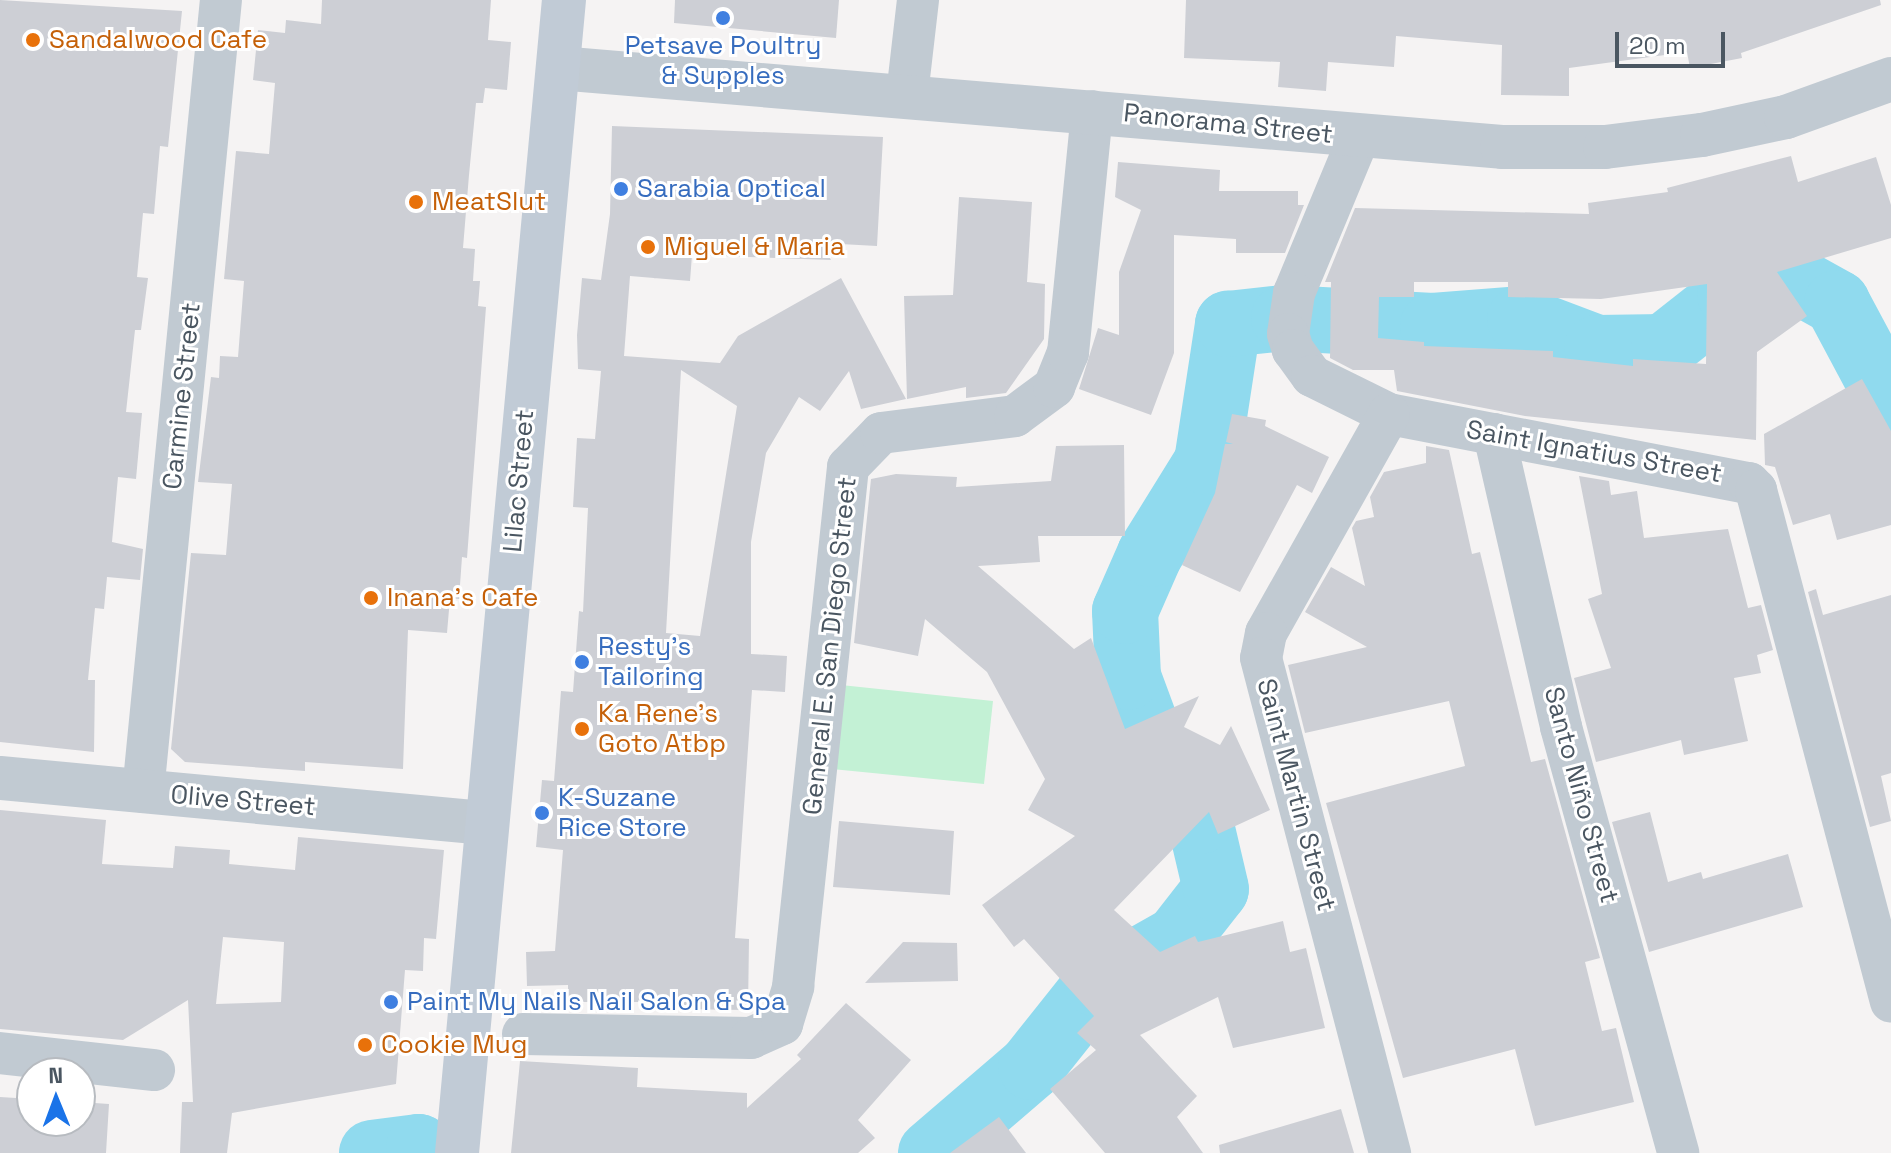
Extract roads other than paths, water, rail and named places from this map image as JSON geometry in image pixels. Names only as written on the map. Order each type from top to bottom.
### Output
[{"type":"main road","name":"Lilac Street","points":[[458,1135],[564,0]]},
{"type":"street","name":"Carmine Street","points":[[143,792],[221,0]]},
{"type":"street","points":[[907,95],[918,0]]},
{"type":"street","name":"Panorama Street","points":[[558,68],[1502,147],[1605,147],[1786,117],[1891,79]]},
{"type":"street","name":"General E. San Diego Street","points":[[523,1034],[751,1038],[782,1024],[793,987],[848,467],[881,433],[1015,416],[1054,387],[1068,353],[1092,111]]},
{"type":"street","name":"Saint Ignatius Street","points":[[1359,137],[1294,293],[1288,334],[1312,376],[1389,414],[1735,478],[1756,490],[1891,1002]]},
{"type":"street","name":"Saint Martin Street","points":[[1389,414],[1266,633],[1261,658],[1390,1153]]},
{"type":"street","name":"Santo Niño Street","points":[[1494,434],[1561,727],[1678,1153]]},
{"type":"street","name":"Olive Street","points":[[0,778],[486,823]]},
{"type":"street","points":[[0,1053],[154,1070]]},
{"type":"waterway","points":[[931,1153],[1031,1067],[1097,984],[1177,939],[1216,889],[1200,821],[1152,742],[1128,677],[1125,611],[1150,554],[1207,462],[1228,324],[1284,318],[1433,326],[1520,319],[1597,348],[1664,347],[1730,295],[1785,274],[1837,303],[1891,404]]},
{"type":"waterway","points":[[372,1153],[419,1147],[430,1153]]},
{"type":"place","name":"Petsave Poultry & Supples","points":[[723,18]]},
{"type":"place","name":"Sandalwood Cafe","points":[[33,40]]},
{"type":"place","name":"Sarabia Optical","points":[[621,189]]},
{"type":"place","name":"MeatSlut","points":[[416,202]]},
{"type":"place","name":"Miguel & Maria","points":[[648,247]]},
{"type":"place","name":"Inana's Cafe","points":[[371,598]]},
{"type":"place","name":"Resty's Tailoring","points":[[582,662]]},
{"type":"place","name":"Ka Rene's Goto Atbp","points":[[582,729]]},
{"type":"place","name":"K-Suzane Rice Store","points":[[542,813]]},
{"type":"place","name":"Paint My Nails Nail Salon & Spa","points":[[391,1002]]},
{"type":"place","name":"Cookie Mug","points":[[365,1045]]}]
